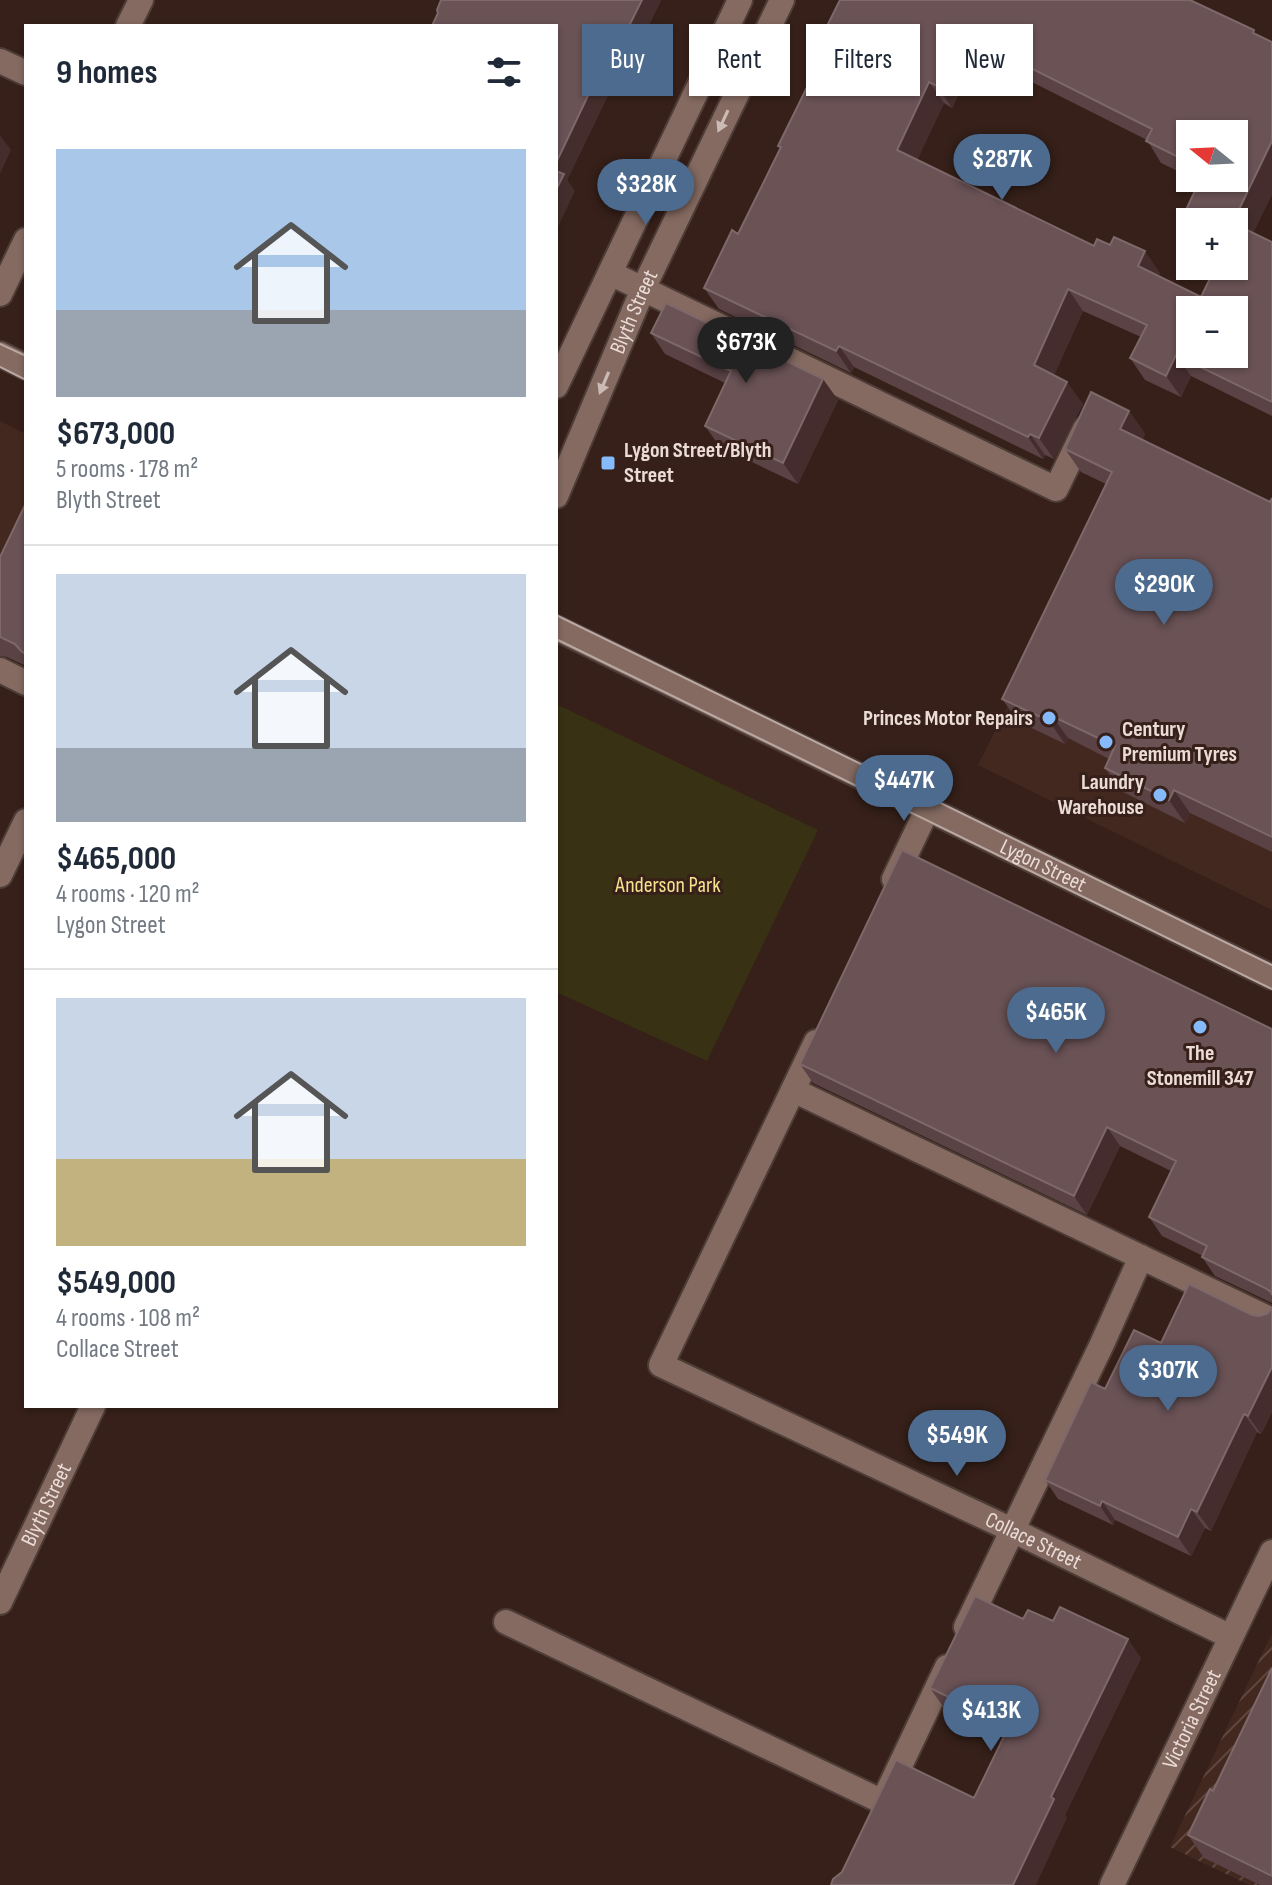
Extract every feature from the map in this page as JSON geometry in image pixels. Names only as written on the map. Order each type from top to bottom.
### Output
[{"type":"street","points":[[129,24],[141,0]]},
{"type":"street","name":"Blyth Street","points":[[558,377],[566,339],[610,273],[740,0]]},
{"type":"street","name":"Blyth Street","points":[[558,491],[643,289],[782,0]]},
{"type":"street","points":[[0,61],[24,72]]},
{"type":"street","points":[[0,294],[24,244]]},
{"type":"street","points":[[610,273],[1056,489],[1092,415]]},
{"type":"street","points":[[0,354],[24,366]]},
{"type":"street","name":"Lygon Street","points":[[558,629],[1272,977]]},
{"type":"street","points":[[0,670],[24,682]]},
{"type":"street","points":[[886,895],[928,808]]},
{"type":"street","points":[[0,875],[24,825]]},
{"type":"street","points":[[826,1020],[793,1090],[1272,1320]]},
{"type":"street","name":"Collace Street","points":[[793,1090],[661,1365],[1231,1637]]},
{"type":"street","points":[[506,1622],[879,1809],[1141,1257]]},
{"type":"street","name":"Blyth Street","points":[[0,1602],[92,1408]]},
{"type":"street","name":"Victoria Street","points":[[1112,1885],[1272,1552]]},
{"type":"shaded area","points":[[0,421],[24,433],[24,659],[0,647]]},
{"type":"shaded area","points":[[1115,488],[1272,564],[1272,910],[978,765]]},
{"type":"shaded area","points":[[1272,1633],[1272,1885],[1249,1885],[1170,1847]]},
{"type":"green space","name":"Anderson Park","points":[[558,705],[818,830],[707,1061],[558,993]]},
{"type":"building","points":[[441,0],[642,0],[630,24],[582,24],[582,96],[588,96],[558,159],[558,24],[433,24]]},
{"type":"building","points":[[840,0],[1190,0],[1254,30],[1253,33],[1272,42],[1272,141],[1248,191],[1248,120],[1176,120],[1176,156],[1146,141],[1152,129],[1033,69],[1033,24],[936,24],[936,86],[929,82],[897,150],[1094,246],[1097,239],[1110,245],[1114,237],[1145,251],[1138,266],[1199,296],[1176,296],[1176,355],[1166,376],[1130,358],[1147,325],[1068,289],[1034,365],[1067,382],[1039,438],[1030,434],[1028,437],[839,346],[836,351],[704,288],[732,230],[738,234],[781,147],[778,146],[806,89],[806,96],[920,96],[920,24],[828,24]]},
{"type":"building","points":[[558,172],[564,174],[558,186]]},
{"type":"building","points":[[1194,192],[1247,192],[1240,208],[1187,208]]},
{"type":"building","points":[[1248,230],[1272,242],[1272,402],[1203,368],[1248,368],[1248,296],[1201,296],[1209,280],[1248,280]]},
{"type":"building","points":[[666,303],[823,379],[783,463],[705,426],[731,371],[651,333]]},
{"type":"building","points":[[1091,392],[1129,411],[1120,429],[1270,502],[1272,498],[1272,837],[1174,790],[1169,800],[1105,768],[1115,746],[1052,716],[1049,721],[1002,699],[1112,472],[1065,449]]},
{"type":"building","points":[[24,507],[24,653],[15,644],[0,637],[0,557]]},
{"type":"building","points":[[902,850],[1272,1029],[1272,1295],[1265,1288],[1202,1257],[1207,1246],[1149,1217],[1176,1161],[1107,1127],[1074,1196],[800,1064]]},
{"type":"building","points":[[1189,1284],[1252,1315],[1267,1314],[1272,1308],[1272,1367],[1248,1416],[1244,1414],[1197,1512],[1191,1509],[1178,1537],[1102,1501],[1100,1506],[1045,1480],[1091,1382],[1105,1389],[1134,1330],[1161,1343]]},
{"type":"building","points":[[975,1596],[1023,1619],[1028,1610],[1053,1621],[1060,1607],[1128,1639],[1051,1797],[1054,1799],[1013,1885],[831,1885],[842,1872],[896,1760],[974,1798],[1009,1726],[930,1688]]},
{"type":"building","points":[[1272,1668],[1272,1876],[1188,1835],[1210,1789],[1213,1791]]},
{"type":"tram line","points":[[0,344],[24,355]]},
{"type":"tram line","points":[[0,367],[24,379]]},
{"type":"tram line","points":[[558,616],[1272,965]]},
{"type":"tram line","points":[[558,640],[1272,989]]},
{"type":"place","name":"Lygon Street/Blyth Street","points":[[608,463]]},
{"type":"place","name":"Princes Motor Repairs","points":[[1049,718]]},
{"type":"place","name":"Century Premium Tyres","points":[[1106,742]]},
{"type":"place","name":"Laundry Warehouse","points":[[1160,795]]},
{"type":"place","name":"The Stonemill 347","points":[[1200,1027]]}]
